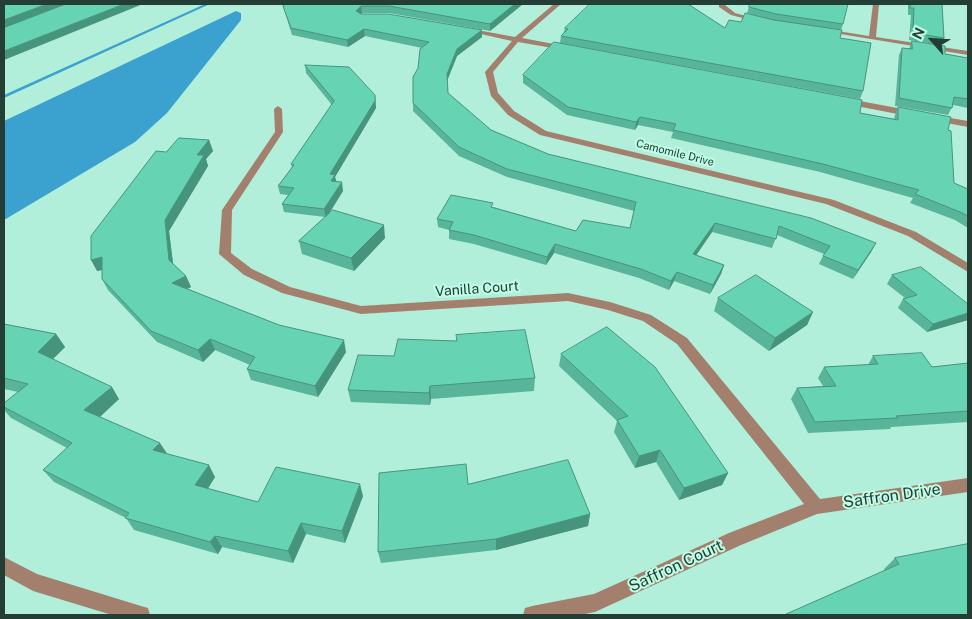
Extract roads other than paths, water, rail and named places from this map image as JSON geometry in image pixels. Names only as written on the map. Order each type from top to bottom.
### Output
[{"type":"street","name":"Camomile Drive","points":[[558,4],[517,40],[489,72],[494,94],[511,113],[543,133],[830,202],[912,234],[968,268]]},
{"type":"street","points":[[722,4],[721,6],[732,14],[764,21]]},
{"type":"street","points":[[872,38],[876,4]]},
{"type":"street","points":[[458,29],[576,51]]},
{"type":"street","points":[[817,30],[968,53]]},
{"type":"street","points":[[831,99],[968,124]]},
{"type":"street","name":"Vanilla Court","points":[[278,109],[279,132],[227,210],[225,254],[248,272],[286,290],[361,310],[568,298],[610,306],[647,318],[682,341],[816,507]]},
{"type":"street","name":"Saffron Drive","points":[[816,507],[968,485]]},
{"type":"street","name":"Saffron Court","points":[[532,615],[595,603],[735,539],[816,507]]},
{"type":"street","points":[[4,565],[33,582],[141,615]]},
{"type":"water","points":[[236,11],[241,13],[241,20],[167,113],[135,142],[4,220],[4,121]]},
{"type":"waterway","points":[[4,97],[208,4]]}]
